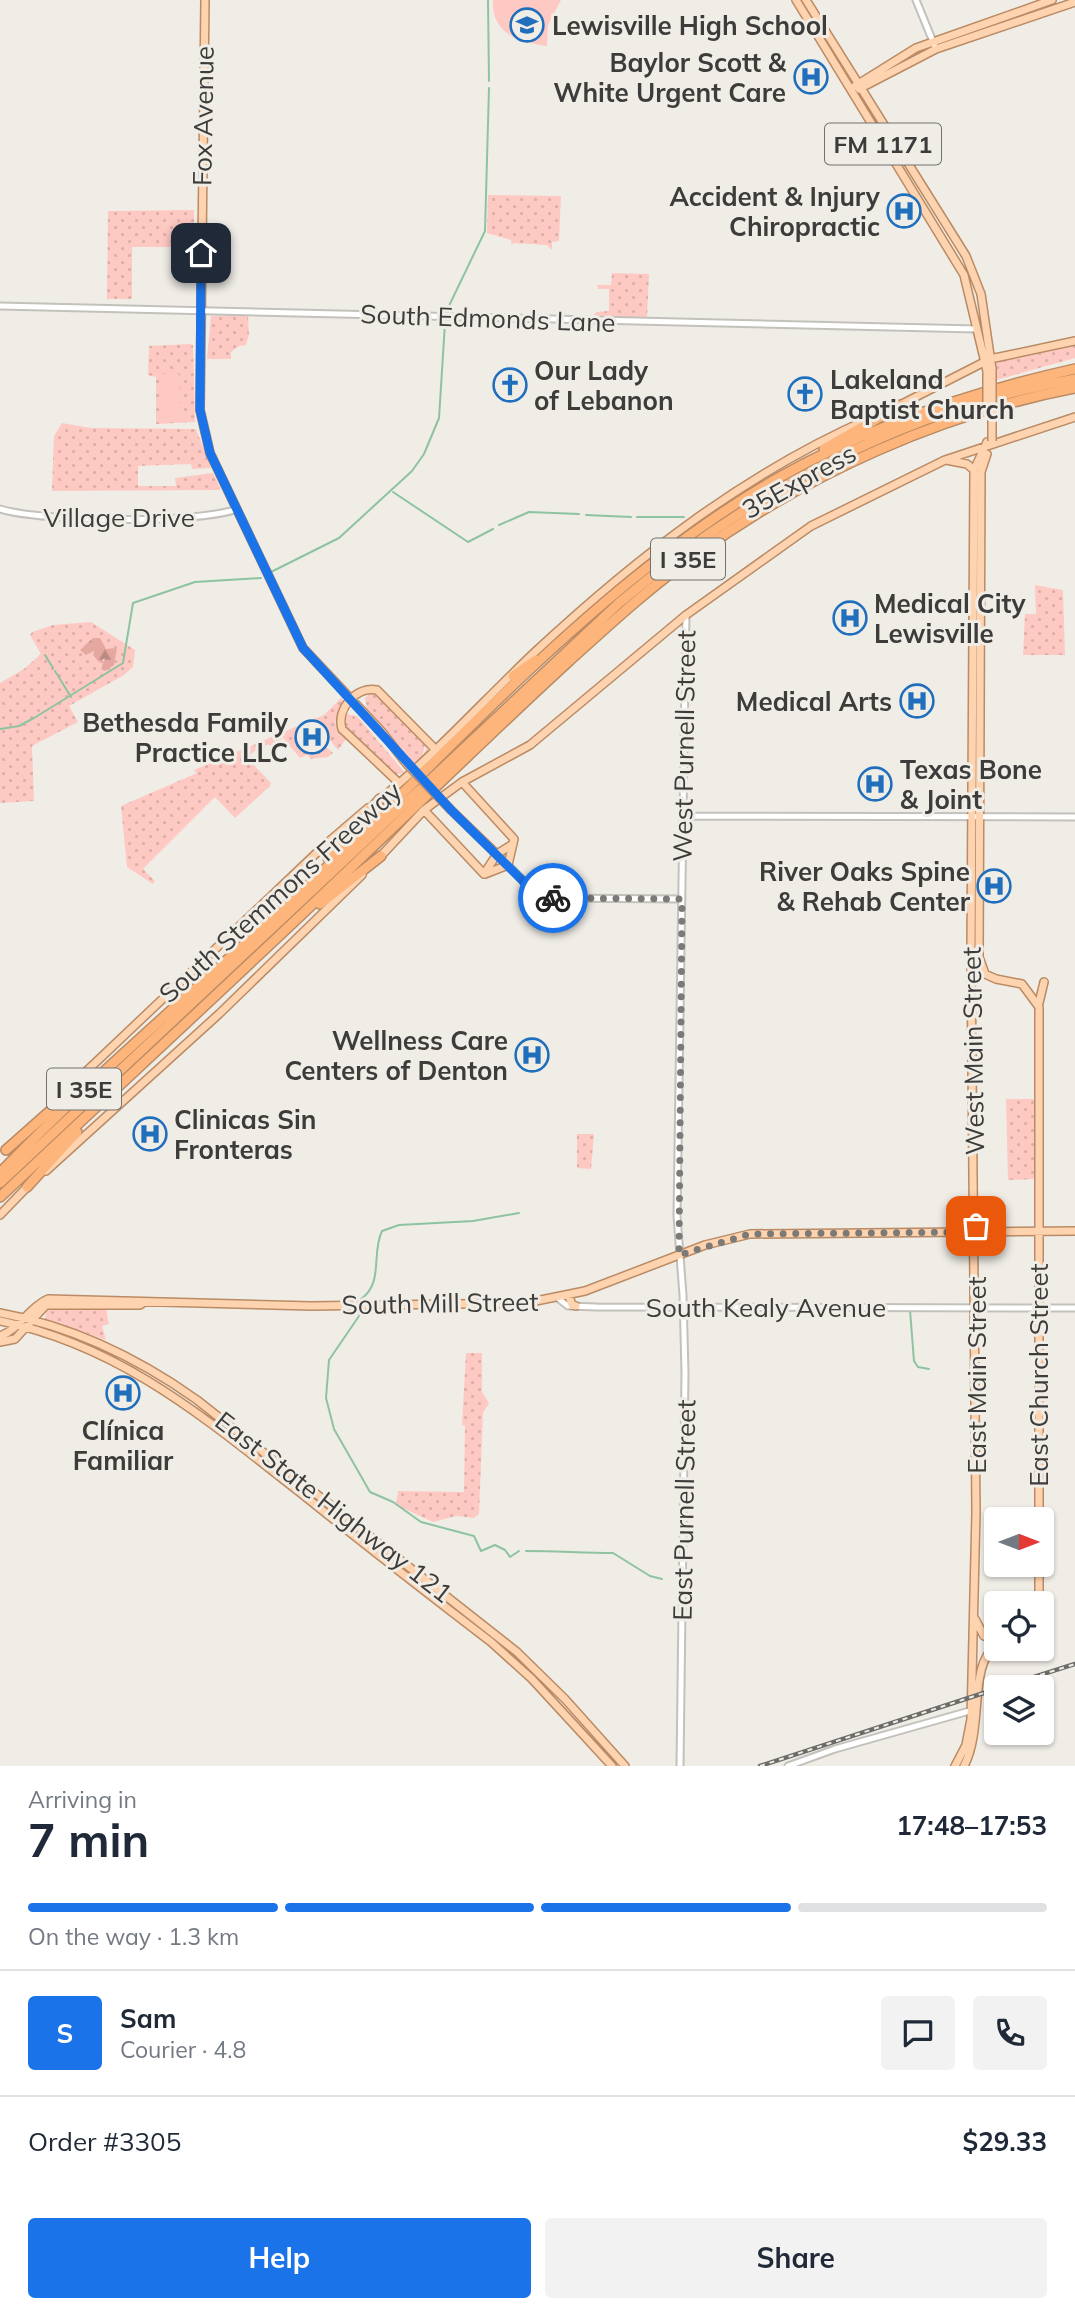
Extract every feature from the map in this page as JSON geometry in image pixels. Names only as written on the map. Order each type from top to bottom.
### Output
[{"type":"highway","points":[[1060,373],[1075,362]]},
{"type":"highway","name":"I 35E","points":[[1060,373],[1075,369]]},
{"type":"highway","name":"South Stemmons Freeway","points":[[0,1173],[50,1121],[306,888],[408,786],[629,581],[707,523],[782,476],[873,431],[985,391],[1060,373]]},
{"type":"highway","name":"35Express","points":[[0,1182],[619,603],[664,566],[735,515],[810,471],[909,426],[1005,395],[1075,379]]},
{"type":"highway","name":"South Stemmons Freeway","points":[[0,1197],[464,757],[623,612],[677,568],[743,522],[794,491],[917,433],[965,416],[1075,388]]},
{"type":"highway","points":[[782,476],[901,405]]},
{"type":"highway","points":[[513,676],[548,656]]},
{"type":"highway","points":[[306,888],[380,799]]},
{"type":"highway","points":[[243,968],[381,856]]},
{"type":"highway","points":[[3,1153],[172,1009]]},
{"type":"highway","points":[[27,1187],[131,1074]]},
{"type":"main road","name":"Fox Avenue","points":[[205,0],[201,422],[210,453],[303,648],[406,763],[508,865]]},
{"type":"main road","name":"West Main Street","points":[[796,0],[967,283],[976,329],[990,370],[989,443],[982,465],[981,503],[976,816],[979,957],[985,974],[1022,984],[1039,1007]]},
{"type":"main road","name":"West Main Street","points":[[806,0],[954,237],[977,281],[988,347],[987,360]]},
{"type":"main road","points":[[851,91],[934,45],[1050,1],[1057,9]]},
{"type":"main road","points":[[934,45],[1075,2]]},
{"type":"main road","points":[[945,243],[954,237]]},
{"type":"main road","name":"South Stemmons Freeway","points":[[3,1153],[326,844],[437,751],[601,592],[690,522],[824,440],[901,405],[987,360],[1075,341]]},
{"type":"main road","points":[[988,347],[992,354],[1003,356]]},
{"type":"main road","name":"South Stemmons Freeway","points":[[0,1213],[219,1014],[381,856],[424,810],[462,782],[530,745],[686,615],[811,526],[945,460],[1075,416]]},
{"type":"main road","name":"West Main Street","points":[[976,1232],[974,470],[989,443]]},
{"type":"main road","points":[[945,460],[967,464],[974,470]]},
{"type":"main road","points":[[974,487],[981,503]]},
{"type":"main road","points":[[399,783],[342,729],[341,713],[349,699],[374,689],[381,692],[437,751]]},
{"type":"main road","points":[[341,713],[358,707],[363,692]]},
{"type":"main road","points":[[462,782],[508,829],[513,843],[508,865],[484,874]]},
{"type":"main road","points":[[424,810],[484,874]]},
{"type":"main road","points":[[484,874],[497,853],[513,843]]},
{"type":"main road","name":"East Church Street","points":[[1039,1507],[1039,1007],[1040,989],[1044,982]]},
{"type":"main road","name":"South Mill Street","points":[[18,1325],[46,1305],[144,1302],[486,1306],[559,1299],[679,1255],[750,1234],[1075,1231]]},
{"type":"main road","name":"East Main Street","points":[[955,1766],[966,1745],[975,1710],[973,1615],[976,1232]]},
{"type":"main road","points":[[569,1296],[572,1305],[576,1306]]},
{"type":"main road","name":"East State Highway 121","points":[[0,1313],[28,1318],[85,1338],[152,1370],[238,1432],[517,1652],[565,1699],[625,1766]]},
{"type":"main road","name":"South Mill Street","points":[[18,1337],[26,1328],[28,1318]]},
{"type":"main road","name":"East State Highway 121","points":[[0,1321],[81,1346],[154,1382],[293,1487],[510,1659],[612,1766]]},
{"type":"main road","points":[[0,1339],[18,1325]]},
{"type":"main road","points":[[0,1339],[39,1332]]},
{"type":"main road","points":[[232,1440],[238,1432]]},
{"type":"main road","points":[[293,1487],[301,1480]]},
{"type":"main road","points":[[327,1515],[334,1506]]},
{"type":"main road","points":[[973,1615],[984,1636]]},
{"type":"main road","points":[[510,1659],[517,1652]]},
{"type":"main road","name":"East Main Street","points":[[964,1766],[974,1741],[978,1671],[984,1658]]},
{"type":"street","points":[[916,0],[934,45]]},
{"type":"street","name":"South Edmonds Lane","points":[[0,306],[976,329]]},
{"type":"street","name":"Village Drive","points":[[0,509],[35,517],[211,517],[237,509]]},
{"type":"street","name":"West Purnell Street","points":[[679,1255],[686,615]]},
{"type":"street","points":[[683,817],[1075,817]]},
{"type":"street","name":"Fox Avenue","points":[[508,865],[537,894],[549,898],[682,899]]},
{"type":"street","name":"East Purnell Street","points":[[679,1255],[683,1307],[680,1766]]},
{"type":"street","name":"South Kealy Avenue","points":[[559,1299],[561,1303],[576,1306],[1075,1308]]},
{"type":"street","points":[[789,1766],[835,1749],[975,1710]]},
{"type":"shaded area","points":[[493,0],[561,0],[548,25],[547,46],[526,42],[509,34],[497,21]]},
{"type":"shaded area","points":[[488,195],[561,196],[559,241],[552,242],[552,250],[547,245],[513,243],[512,246],[511,240],[487,233]]},
{"type":"shaded area","points":[[194,210],[194,247],[132,247],[132,299],[107,299],[108,211]]},
{"type":"shaded area","points":[[612,273],[649,274],[647,318],[593,317],[596,312],[609,311],[609,289],[598,289],[597,285],[611,285]]},
{"type":"shaded area","points":[[211,316],[248,316],[249,335],[246,345],[231,352],[231,359],[207,359]]},
{"type":"shaded area","points":[[193,345],[195,422],[156,424],[156,377],[148,375],[149,346]]},
{"type":"shaded area","points":[[1075,345],[1075,358],[993,381],[986,362]]},
{"type":"shaded area","points":[[162,374],[179,374],[180,419],[162,419]]},
{"type":"shaded area","points":[[62,423],[91,428],[196,429],[211,468],[192,469],[191,464],[138,466],[138,486],[176,486],[175,478],[213,473],[221,490],[52,491],[54,436]]},
{"type":"shaded area","points":[[1035,585],[1063,590],[1065,655],[1023,655],[1025,614],[1036,614]]},
{"type":"shaded area","points":[[91,622],[135,650],[133,667],[124,675],[69,706],[78,722],[32,746],[34,801],[0,803],[0,683],[24,669],[41,654],[30,635],[32,632],[53,625]]},
{"type":"shaded area","points":[[371,693],[382,698],[425,744],[422,759],[427,746],[428,753],[416,767],[367,709],[365,698]]},
{"type":"shaded area","points":[[342,697],[343,706],[335,722],[346,739],[338,750],[318,725],[303,735],[304,751],[326,747],[333,753],[328,757],[311,759],[307,755],[300,758],[283,738],[274,748],[269,744],[257,749],[247,758],[271,783],[235,818],[215,797],[143,869],[155,881],[153,884],[127,867],[121,806],[197,773],[194,770],[324,715]]},
{"type":"shaded area","points":[[346,714],[357,716],[405,773],[391,775],[346,727]]},
{"type":"shaded area","points":[[1006,1099],[1038,1099],[1038,1179],[1008,1180]]},
{"type":"shaded area","points":[[577,1134],[594,1134],[591,1169],[577,1168]]},
{"type":"shaded area","points":[[106,1309],[109,1324],[102,1326],[106,1340],[45,1319],[46,1311]]},
{"type":"shaded area","points":[[466,1353],[482,1353],[482,1392],[489,1403],[483,1413],[479,1514],[474,1518],[456,1516],[433,1522],[396,1505],[398,1491],[464,1492],[465,1426],[462,1425]]},
{"type":"green space","points":[[93,638],[100,638],[106,649],[117,648],[114,665],[105,671],[101,669],[105,658],[99,662],[94,651],[86,655],[80,650]]},
{"type":"waterway","points":[[488,0],[489,81]]},
{"type":"waterway","points":[[447,310],[485,231],[489,88]]},
{"type":"waterway","points":[[271,572],[339,538],[412,471],[424,454],[439,418],[445,323]]},
{"type":"waterway","points":[[393,492],[468,542],[493,529]]},
{"type":"waterway","points":[[499,525],[529,512],[579,514]]},
{"type":"waterway","points":[[586,515],[631,517]]},
{"type":"waterway","points":[[637,517],[684,517]]},
{"type":"waterway","points":[[0,729],[19,726],[34,718],[123,663],[133,603],[195,582],[261,578]]},
{"type":"waterway","points":[[45,655],[53,668]]},
{"type":"waterway","points":[[55,671],[71,697]]},
{"type":"waterway","points":[[361,1299],[368,1292],[375,1276],[377,1249],[382,1231],[399,1225],[473,1221],[519,1213]]},
{"type":"waterway","points":[[910,1310],[914,1361],[918,1367],[929,1369]]},
{"type":"waterway","points":[[359,1316],[329,1360],[326,1398],[334,1429],[370,1492],[393,1502],[421,1522],[474,1536],[481,1551],[495,1545],[505,1550],[510,1557],[519,1551]]},
{"type":"waterway","points":[[526,1551],[613,1553],[650,1576],[662,1579]]},
{"type":"railway","points":[[1040,1675],[1075,1664]]},
{"type":"railway","points":[[760,1766],[984,1693]]},
{"type":"way so far","points":[[553,898],[682,899],[677,1201],[679,1255],[725,1239],[750,1234],[798,1231],[976,1232],[976,1226]]},
{"type":"place","name":"Lewisville High School","points":[[527,25]]},
{"type":"place","name":"Baylor Scott & White Urgent Care","points":[[811,77]]},
{"type":"place","name":"Accident & Injury Chiropractic","points":[[904,211]]},
{"type":"place","name":"Our Lady of Lebanon","points":[[510,385]]},
{"type":"place","name":"Lakeland Baptist Church","points":[[805,394]]},
{"type":"place","name":"Medical City Lewisville","points":[[850,618]]},
{"type":"place","name":"Medical Arts","points":[[917,701]]},
{"type":"place","name":"Bethesda Family Practice LLC","points":[[312,737]]},
{"type":"place","name":"Texas Bone & Joint","points":[[875,784]]},
{"type":"place","name":"River Oaks Spine & Rehab Center","points":[[994,886]]},
{"type":"place","name":"Wellness Care Centers of Denton","points":[[532,1055]]},
{"type":"place","name":"Clinicas Sin Fronteras","points":[[150,1134]]},
{"type":"place","name":"Clínica Familiar","points":[[123,1393]]},
{"type":"route","points":[[201,253],[201,425],[210,453],[303,648],[451,810],[531,889],[537,894],[553,898]]}]
